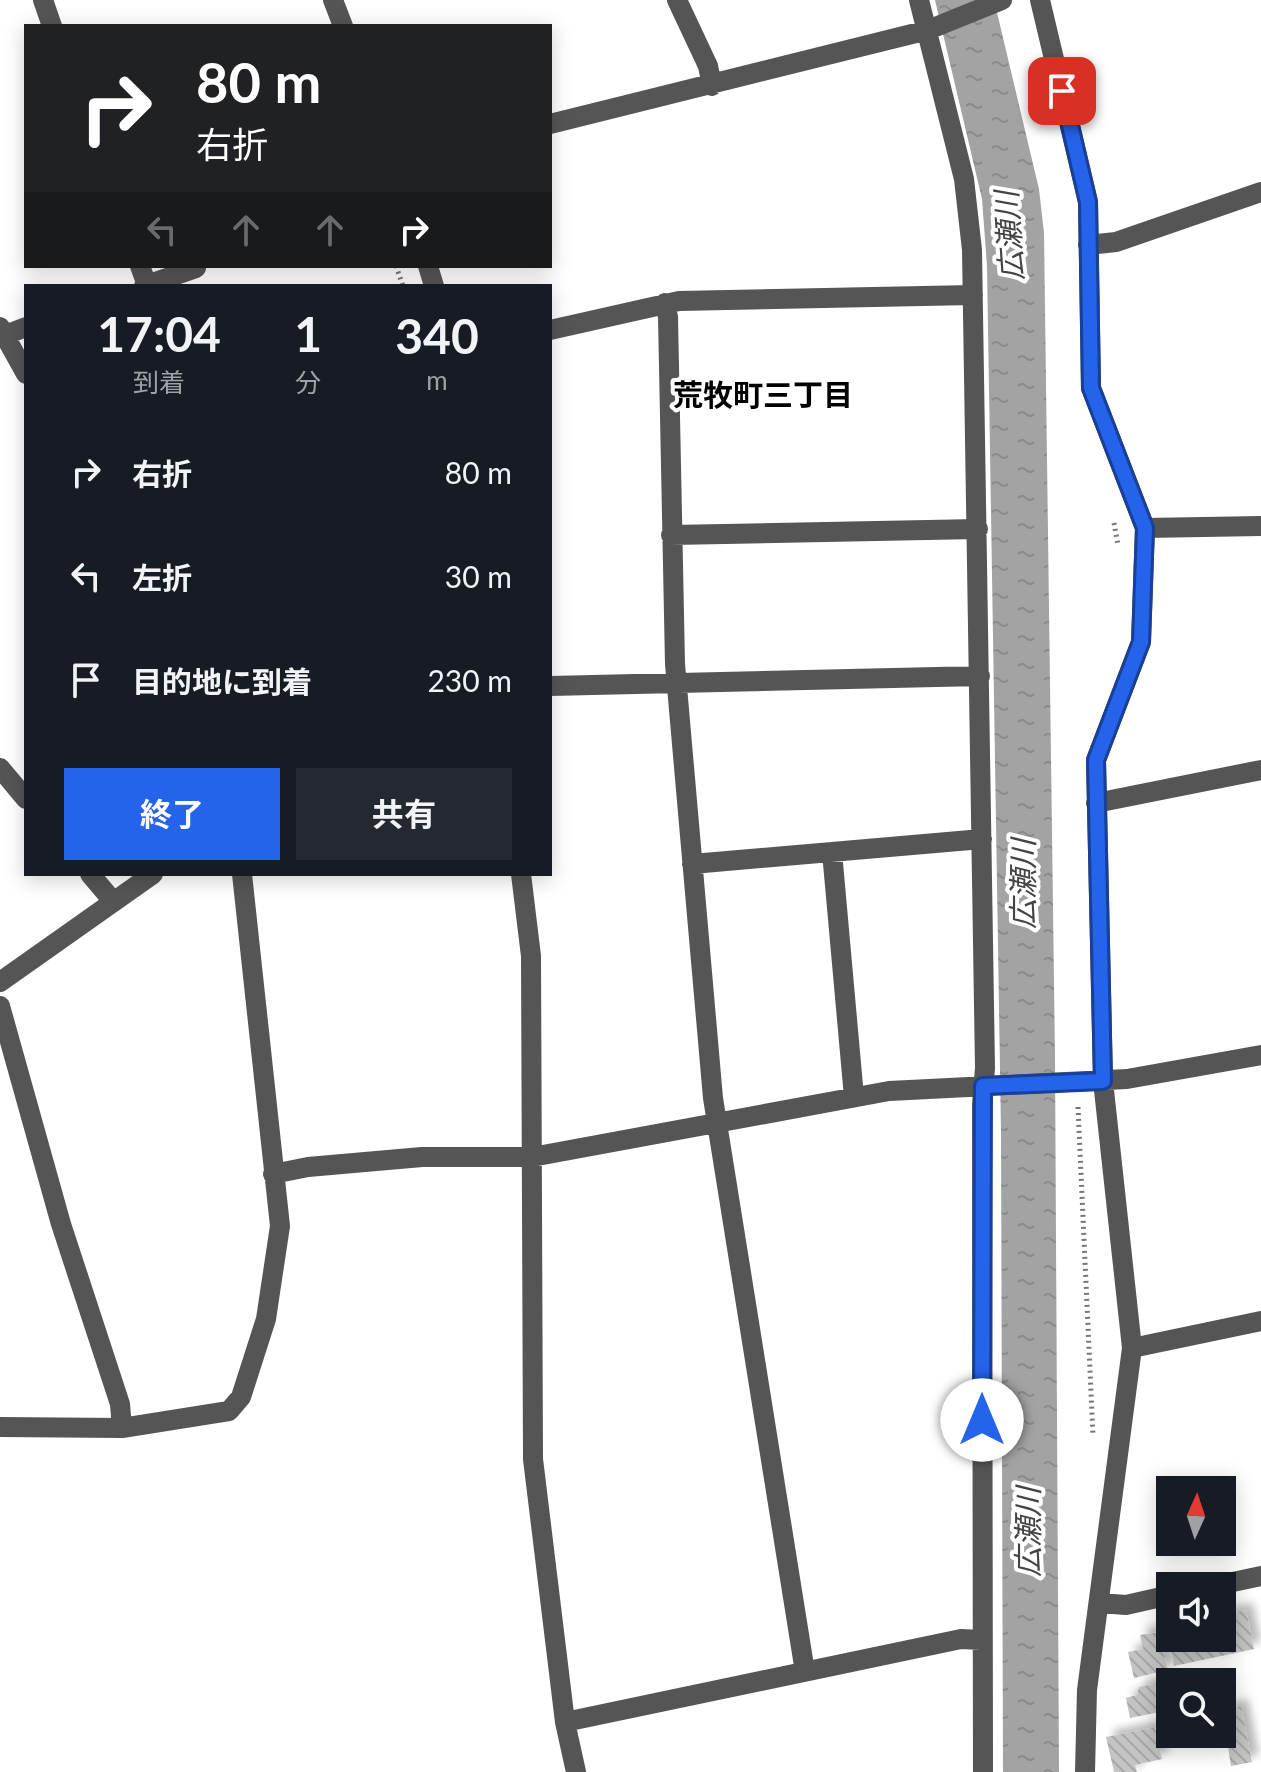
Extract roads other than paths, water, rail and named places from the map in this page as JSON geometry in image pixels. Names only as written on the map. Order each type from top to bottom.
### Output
[{"type":"street","points":[[43,0],[51,24]]},
{"type":"street","points":[[333,0],[342,24]]},
{"type":"street","points":[[677,0],[708,66],[712,86]]},
{"type":"street","points":[[919,0],[964,179],[972,250],[988,1086],[981,1640],[983,1772]]},
{"type":"street","points":[[552,124],[928,30],[1002,0]]},
{"type":"street","points":[[1040,0],[1084,181],[1091,388],[1145,528],[1141,642],[1099,746],[1096,803],[1103,1081],[1132,1348],[1087,1690],[1085,1772]]},
{"type":"street","points":[[1088,245],[1116,242],[1261,192]]},
{"type":"street","points":[[144,279],[196,268]]},
{"type":"street","points":[[552,330],[665,303],[973,295]]},
{"type":"street","points":[[665,303],[668,317],[676,683],[718,1123],[805,1672]]},
{"type":"street","points":[[24,327],[1,333],[24,371]]},
{"type":"street","points":[[1145,528],[1261,526]]},
{"type":"street","points":[[671,535],[978,529]]},
{"type":"street","points":[[552,686],[980,676]]},
{"type":"street","points":[[0,768],[24,797]]},
{"type":"street","points":[[1096,803],[1261,770]]},
{"type":"street","points":[[692,864],[982,839]]},
{"type":"street","points":[[832,852],[854,1097]]},
{"type":"street","points":[[92,876],[112,900]]},
{"type":"street","points":[[0,982],[150,876]]},
{"type":"street","points":[[0,1427],[122,1428],[229,1411],[241,1397],[274,1280],[280,1226],[242,876]]},
{"type":"street","points":[[521,876],[531,956],[533,1459],[565,1722],[576,1772]]},
{"type":"street","points":[[0,1006],[61,1224],[120,1404],[122,1428]]},
{"type":"street","points":[[273,1174],[308,1167],[422,1157],[532,1157],[889,1091],[1140,1078],[1261,1055]]},
{"type":"street","points":[[1132,1348],[1261,1321]]},
{"type":"street","points":[[1236,1581],[1261,1576]]},
{"type":"street","points":[[1100,1603],[1126,1605],[1156,1598]]},
{"type":"street","points":[[565,1722],[961,1639],[981,1640]]},
{"type":"water","name":"広瀬川","points":[[935,0],[994,0],[1039,189],[1044,233],[1055,1057],[1059,1772],[1003,1772],[1001,1132],[987,266],[982,199]]},
{"type":"district","name":"荒牧町三丁目","points":[[763,394]]}]
